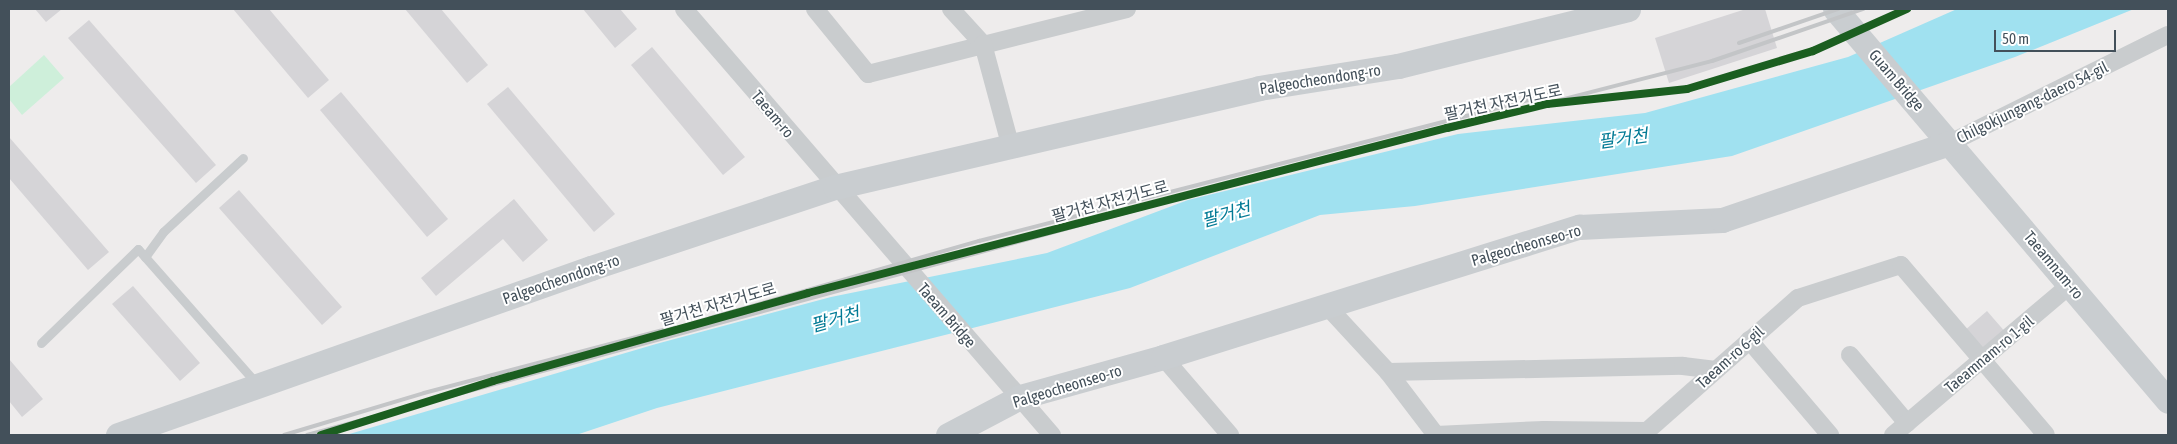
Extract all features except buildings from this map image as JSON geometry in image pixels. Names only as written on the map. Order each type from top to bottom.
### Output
[{"type":"main road","name":"Palgeocheondong-ro","points":[[118,435],[259,387],[591,268],[835,187],[1010,144],[1259,88],[1398,66],[1628,9]]},
{"type":"main road","name":"Guam Bridge","points":[[1835,9],[1944,136]]},
{"type":"main road","name":"Taeamnam-ro","points":[[1944,136],[2168,401]]},
{"type":"main road","name":"Palgeocheonseo-ro","points":[[948,435],[1020,397],[1163,357],[1326,304],[1579,227],[1722,220],[1944,136]]},
{"type":"street","name":"Taeam-ro","points":[[684,9],[862,218]]},
{"type":"street","points":[[815,9],[868,74],[983,44],[1085,14],[1127,9]]},
{"type":"street","points":[[951,9],[983,44],[1010,144]]},
{"type":"street","name":"Chilgokjungang-daero 54-gil","points":[[1944,136],[2168,35]]},
{"type":"street","name":"Taeam Bridge","points":[[862,218],[1020,397]]},
{"type":"street","name":"Taeam-ro 6-gil","points":[[1436,435],[1649,433],[1748,340],[1798,298],[1901,265],[1981,360]]},
{"type":"street","name":"Taeamnam-ro 1-gil","points":[[1893,435],[2071,284]]},
{"type":"street","points":[[1326,304],[1388,372],[1436,435]]},
{"type":"street","points":[[1748,340],[1830,435]]},
{"type":"street","points":[[1850,355],[1907,423]]},
{"type":"street","points":[[1163,357],[1230,435]]},
{"type":"street","points":[[1981,360],[2046,435]]},
{"type":"street","points":[[1388,372],[1683,366],[1716,370]]},
{"type":"street","points":[[1020,397],[1052,435]]},
{"type":"lane","points":[[145,257],[163,232],[243,158]]},
{"type":"lane","points":[[41,343],[138,249],[259,387]]},
{"type":"green space","points":[[44,55],[64,78],[22,115],[9,99],[9,87]]},
{"type":"water","name":"팔거천","points":[[1957,9],[2134,9],[2015,57],[1732,156],[1415,206],[1320,215],[1130,288],[657,408],[576,435],[346,435],[656,344],[831,297],[1047,253],[1188,200],[1458,134],[1645,113],[1848,57]]},
{"type":"railway","points":[[1739,43],[1838,9]]},
{"type":"railway","points":[[307,435],[1202,192],[1712,61],[1863,9]]},
{"type":"railway","points":[[710,318],[979,241],[1556,93]]},
{"type":"railway","points":[[284,435],[424,393],[674,327]]},
{"type":"cycle path","name":"팔거천 자전거도로","points":[[321,435],[493,381],[808,293],[1447,128],[1547,104],[1687,89],[1813,51],[1907,9]]}]
